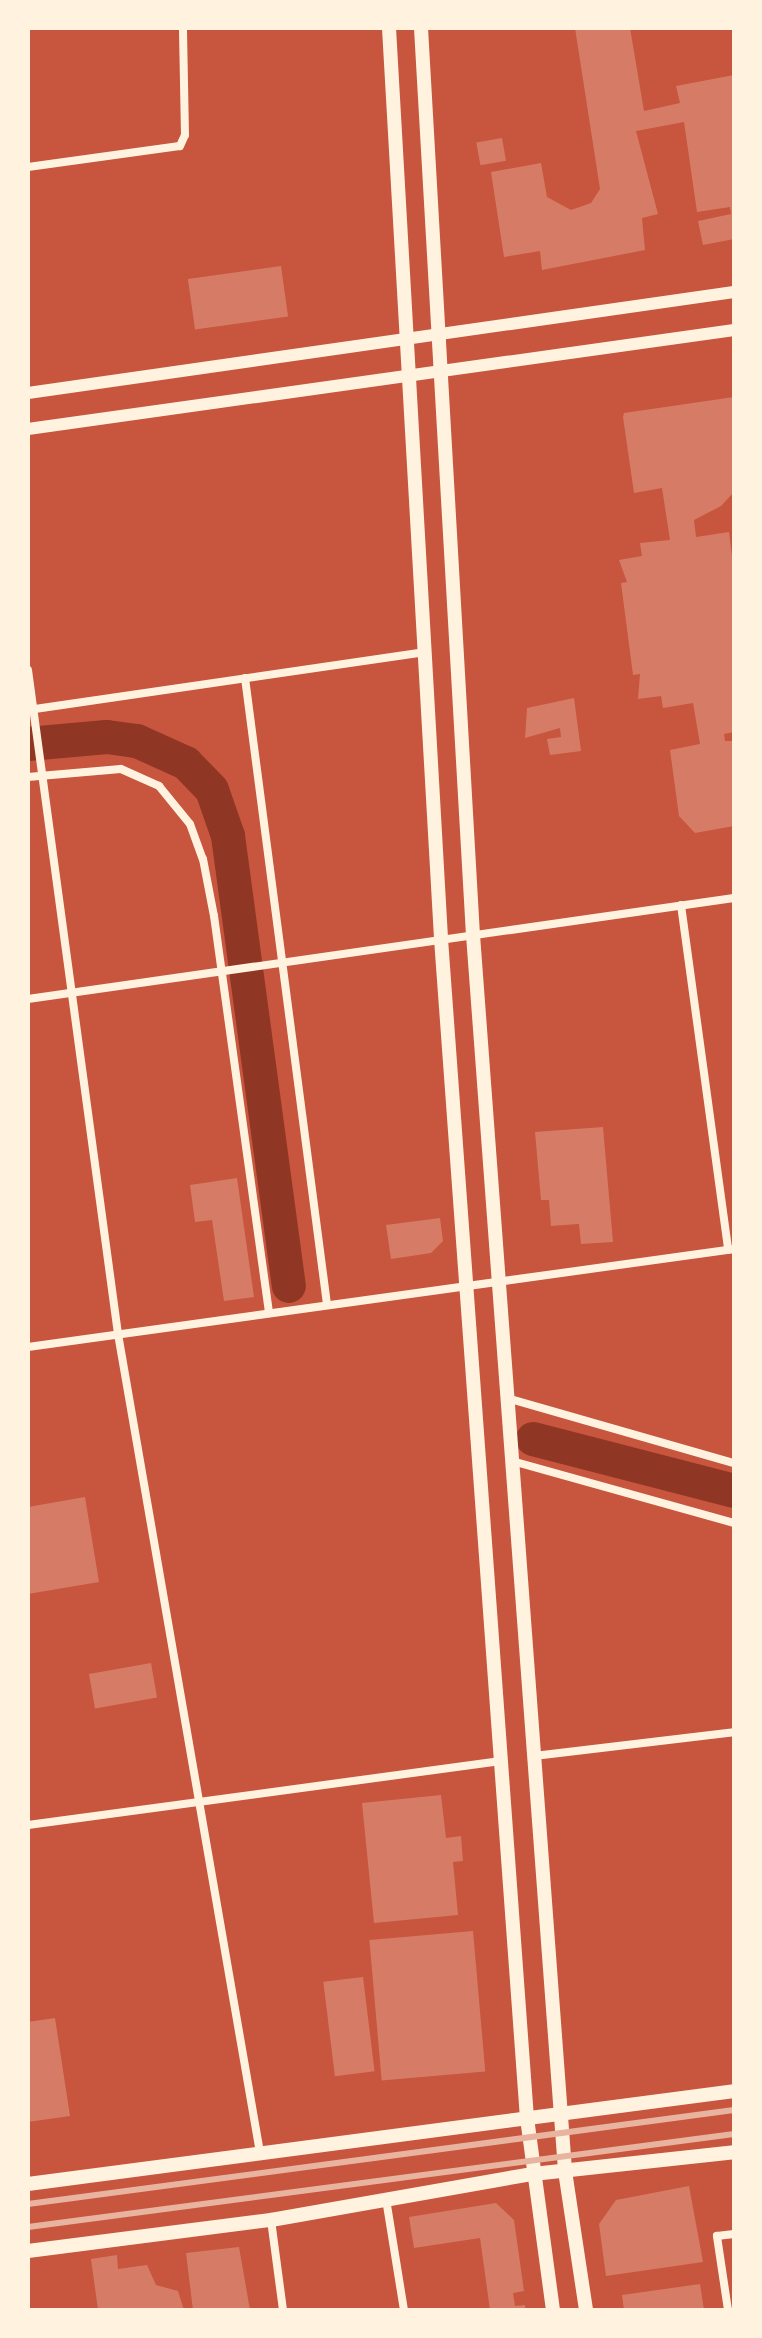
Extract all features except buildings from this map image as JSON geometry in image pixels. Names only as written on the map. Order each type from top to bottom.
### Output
[{"type":"main road","points":[[389,28],[441,939],[527,2118],[553,2310]]},
{"type":"main road","points":[[421,28],[473,935],[565,2171],[586,2310]]},
{"type":"main road","points":[[28,2184],[734,2091]]},
{"type":"main road","points":[[28,2251],[271,2220],[533,2174],[734,2152]]},
{"type":"street","points":[[28,167],[180,146],[185,135],[183,28]]},
{"type":"street","points":[[28,393],[734,292]]},
{"type":"street","points":[[28,429],[734,330]]},
{"type":"street","points":[[31,709],[424,652]]},
{"type":"street","points":[[28,670],[118,1334],[260,2153]]},
{"type":"street","points":[[245,678],[327,1304]]},
{"type":"street","points":[[28,777],[121,769],[159,786],[178,805],[203,859],[222,972],[269,1313]]},
{"type":"street","points":[[28,999],[734,898]]},
{"type":"street","points":[[28,1347],[731,1250],[681,905]]},
{"type":"street","points":[[507,1398],[734,1463]]},
{"type":"street","points":[[512,1461],[734,1523]]},
{"type":"street","points":[[534,1756],[734,1732]]},
{"type":"street","points":[[28,1825],[501,1761]]},
{"type":"street","points":[[386,2199],[404,2310]]},
{"type":"street","points":[[271,2220],[283,2310]]},
{"type":"street","points":[[728,2310],[717,2236],[734,2234]]},
{"type":"waterway","points":[[28,744],[107,737],[137,741],[186,763],[212,790],[228,836],[289,1286]]},
{"type":"waterway","points":[[533,1439],[734,1491]]},
{"type":"railway","points":[[28,2204],[734,2110]]},
{"type":"railway","points":[[28,2227],[734,2134]]}]
